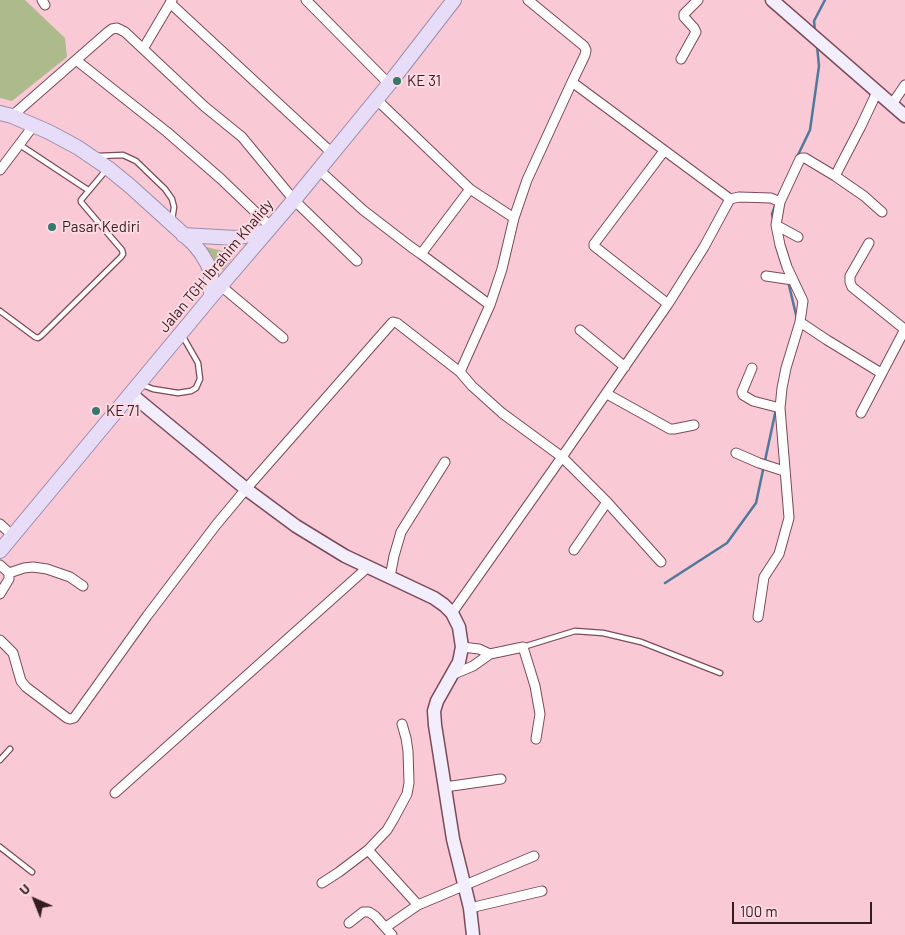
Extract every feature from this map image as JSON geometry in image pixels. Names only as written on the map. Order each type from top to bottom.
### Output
[{"type":"main road","name":"Jalan TGH Ibrahim Khalidy","points":[[0,551],[220,286],[294,200],[389,84],[454,0]]},
{"type":"main road","points":[[6,115],[49,132],[92,157],[130,186],[193,244],[208,262],[211,272],[211,297]]},
{"type":"main road","points":[[183,235],[236,238],[268,229]]},
{"type":"street","points":[[306,0],[389,84]]},
{"type":"street","points":[[460,372],[490,305],[502,269],[514,218],[528,180],[586,50],[584,46],[528,0]]},
{"type":"street","points":[[681,59],[696,32],[686,21],[684,14],[698,0]]},
{"type":"street","points":[[772,0],[905,116]]},
{"type":"street","points":[[143,49],[171,1],[332,152]]},
{"type":"street","points":[[6,115],[112,29],[117,28],[125,32],[205,107],[242,137],[294,200],[357,261]]},
{"type":"street","points":[[76,60],[167,132],[221,179],[268,229]]},
{"type":"street","points":[[572,82],[730,199],[739,197],[776,200]]},
{"type":"street","points":[[892,104],[905,85]]},
{"type":"street","points":[[835,176],[877,92]]},
{"type":"street","points":[[376,99],[470,189],[514,218]]},
{"type":"street","points":[[0,170],[34,125]]},
{"type":"street","points":[[664,151],[594,246],[668,304]]},
{"type":"street","points":[[758,617],[764,576],[779,554],[789,518],[776,407],[800,322],[803,301],[787,279],[776,225],[776,200],[800,159],[805,158],[864,196],[882,212]]},
{"type":"street","points":[[318,169],[363,210],[411,248],[422,254],[490,305]]},
{"type":"street","points":[[422,254],[470,189]]},
{"type":"street","points":[[452,613],[607,394],[668,304],[704,247],[730,199]]},
{"type":"street","points":[[776,225],[798,237]]},
{"type":"street","points":[[861,413],[904,331],[903,328],[852,287],[850,282],[850,276],[869,243]]},
{"type":"street","points":[[766,276],[787,279]]},
{"type":"street","points":[[220,286],[283,338]]},
{"type":"street","points":[[0,640],[13,652],[21,681],[26,687],[68,718],[74,718],[147,616],[246,489],[393,322],[397,323],[460,372],[472,386],[502,413],[562,457],[607,502],[661,562]]},
{"type":"street","points":[[800,322],[881,373]]},
{"type":"street","points":[[580,330],[625,367]]},
{"type":"street","points":[[752,368],[742,392],[743,395],[753,401],[776,407]]},
{"type":"street","points":[[135,389],[246,489],[296,526],[345,556],[434,598],[452,613],[459,628],[462,644],[459,662],[454,674],[437,701],[434,711],[453,839],[470,908],[473,935]]},
{"type":"street","points":[[607,394],[670,429],[674,430],[694,425]]},
{"type":"street","points":[[736,453],[784,471]]},
{"type":"street","points":[[390,577],[401,532],[445,462]]},
{"type":"street","points":[[574,550],[607,502]]},
{"type":"street","points":[[0,524],[12,536]]},
{"type":"street","points":[[0,565],[9,573],[9,579],[0,594]]},
{"type":"street","points":[[9,573],[33,567],[47,569],[64,574],[83,586]]},
{"type":"street","points":[[115,793],[368,567]]},
{"type":"street","points":[[462,644],[490,654]]},
{"type":"street","points":[[454,674],[473,666],[490,654],[523,647],[535,686],[540,714],[536,739]]},
{"type":"street","points":[[322,884],[368,850],[387,830],[407,794],[409,783],[408,752],[402,724]]},
{"type":"street","points":[[445,787],[501,779]]},
{"type":"street","points":[[368,850],[418,905]]},
{"type":"street","points":[[386,927],[418,905],[534,856]]},
{"type":"street","points":[[470,908],[542,891]]},
{"type":"street","points":[[349,923],[363,912],[369,912],[392,935]]},
{"type":"lane","points":[[20,145],[88,190]]},
{"type":"lane","points":[[92,157],[123,155],[136,161],[165,189],[172,199],[174,207],[171,224]]},
{"type":"lane","points":[[0,311],[35,338],[38,338],[121,257],[123,254],[122,250],[81,202],[82,197],[108,168]]},
{"type":"lane","points":[[135,389],[178,393],[191,391],[196,388],[200,379],[198,363],[181,334]]},
{"type":"lane","points":[[523,647],[575,631],[603,633],[641,642],[720,673]]},
{"type":"lane","points":[[0,760],[10,749]]},
{"type":"lane","points":[[0,847],[32,872]]},
{"type":"green space","points":[[0,0],[25,0],[65,38],[67,57],[12,101],[0,98]]},
{"type":"green space","points":[[202,246],[235,254],[223,270]]},
{"type":"waterway","points":[[815,31],[814,21],[825,0]]},
{"type":"waterway","points":[[797,157],[810,130],[819,66],[817,46]]},
{"type":"waterway","points":[[773,219],[772,214],[775,206]]},
{"type":"waterway","points":[[788,281],[797,319]]},
{"type":"waterway","points":[[665,583],[727,543],[756,503],[776,409]]},
{"type":"place","name":"KE 31","points":[[397,81]]},
{"type":"place","name":"Pasar Kediri","points":[[52,227]]},
{"type":"place","name":"KE 71","points":[[96,411]]}]
